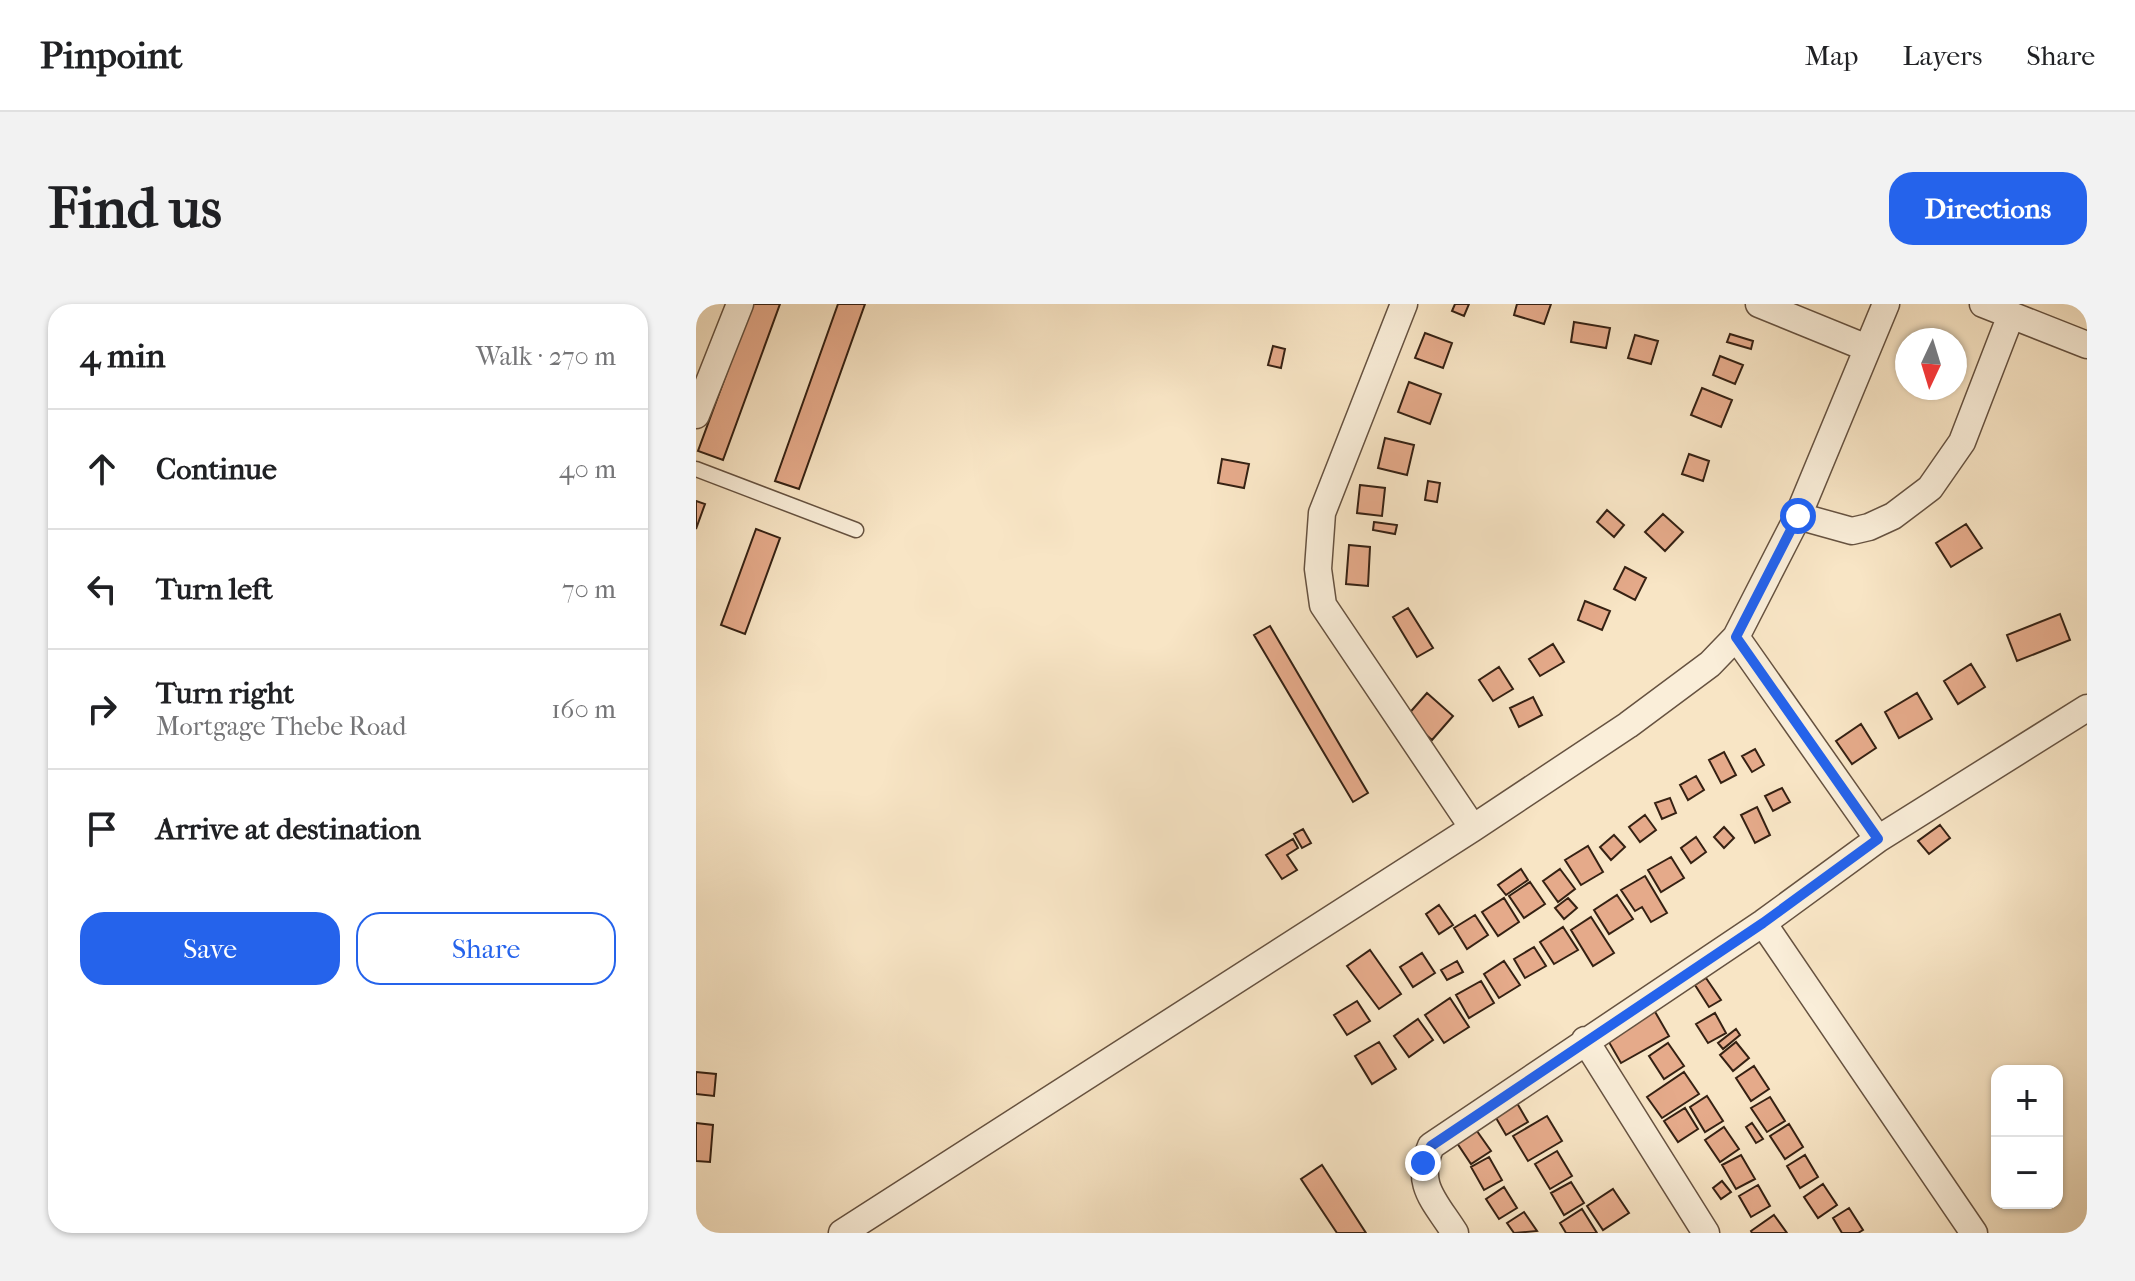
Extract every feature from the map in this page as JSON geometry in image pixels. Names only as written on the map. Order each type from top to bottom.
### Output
[{"type":"street","points":[[696,415],[740,304]]},
{"type":"street","points":[[1404,304],[1322,513],[1318,569],[1323,605],[1473,828]]},
{"type":"street","points":[[1759,304],[1867,348]]},
{"type":"street","points":[[842,1233],[1473,828],[1681,688],[1710,664],[1736,637],[1798,516],[1886,304]]},
{"type":"street","points":[[1983,304],[2087,345]]},
{"type":"street","points":[[1798,516],[1852,531],[1893,516],[1930,488],[1962,442],[2011,315]]},
{"type":"street","points":[[1736,637],[1878,839]]},
{"type":"street","points":[[1455,1233],[1424,1181],[1423,1163],[1431,1146],[1763,923],[1878,839],[2087,708]]},
{"type":"street","points":[[1763,923],[1974,1233]]},
{"type":"street","points":[[1585,1040],[1706,1233]]},
{"type":"lane","points":[[696,469],[856,530]]},
{"type":"building","points":[[752,304],[780,304],[723,460],[698,451]]},
{"type":"building","points":[[838,304],[865,304],[799,489],[775,481]]},
{"type":"building","points":[[1455,304],[1469,304],[1464,316],[1452,311]]},
{"type":"building","points":[[1517,304],[1551,304],[1544,324],[1514,315]]},
{"type":"building","points":[[1574,322],[1610,328],[1606,348],[1571,342]]},
{"type":"building","points":[[1425,333],[1452,343],[1443,368],[1415,358]]},
{"type":"building","points":[[1730,334],[1753,341],[1751,349],[1727,342]]},
{"type":"building","points":[[1635,335],[1658,341],[1651,364],[1628,358]]},
{"type":"building","points":[[1273,346],[1285,349],[1281,368],[1268,365]]},
{"type":"building","points":[[1720,356],[1743,365],[1735,384],[1713,375]]},
{"type":"building","points":[[1409,382],[1441,394],[1430,424],[1398,412]]},
{"type":"building","points":[[1702,388],[1732,400],[1721,427],[1691,415]]},
{"type":"building","points":[[1385,438],[1414,445],[1407,475],[1378,468]]},
{"type":"building","points":[[1689,454],[1709,461],[1703,481],[1682,474]]},
{"type":"building","points":[[1222,459],[1249,464],[1244,488],[1218,483]]},
{"type":"building","points":[[1428,481],[1440,483],[1437,502],[1425,500]]},
{"type":"building","points":[[1360,485],[1385,488],[1382,516],[1357,513]]},
{"type":"building","points":[[696,501],[705,504],[696,529]]},
{"type":"building","points":[[1607,510],[1624,525],[1614,537],[1597,522]]},
{"type":"building","points":[[1663,514],[1683,532],[1665,551],[1645,532]]},
{"type":"building","points":[[1374,522],[1397,525],[1395,534],[1373,530]]},
{"type":"building","points":[[1966,524],[1982,548],[1951,567],[1936,543]]},
{"type":"building","points":[[756,529],[780,538],[745,634],[721,625]]},
{"type":"building","points":[[1349,545],[1370,547],[1368,586],[1346,584]]},
{"type":"building","points":[[1625,567],[1646,578],[1635,600],[1614,589]]},
{"type":"building","points":[[1585,601],[1610,611],[1602,630],[1578,620]]},
{"type":"building","points":[[1408,608],[1433,648],[1417,657],[1393,617]]},
{"type":"building","points":[[2060,614],[2070,640],[2017,661],[2007,635]]},
{"type":"building","points":[[1270,626],[1368,793],[1353,802],[1254,635]]},
{"type":"building","points":[[1553,644],[1564,662],[1540,676],[1529,659]]},
{"type":"building","points":[[1971,664],[1985,687],[1958,704],[1944,681]]},
{"type":"building","points":[[1499,667],[1513,689],[1493,701],[1479,680]]},
{"type":"building","points":[[1427,693],[1453,716],[1432,740],[1406,717]]},
{"type":"building","points":[[1917,693],[1932,719],[1899,738],[1885,712]]},
{"type":"building","points":[[1533,697],[1542,715],[1519,727],[1510,708]]},
{"type":"building","points":[[1861,724],[1876,748],[1852,764],[1836,741]]},
{"type":"building","points":[[1755,749],[1764,765],[1752,772],[1742,756]]},
{"type":"building","points":[[1724,752],[1736,775],[1721,783],[1709,760]]},
{"type":"building","points":[[1696,776],[1704,790],[1688,800],[1680,785]]},
{"type":"building","points":[[1782,788],[1790,802],[1773,811],[1765,796]]},
{"type":"building","points":[[1670,798],[1676,813],[1662,819],[1655,803]]},
{"type":"building","points":[[1757,807],[1770,835],[1755,843],[1741,815]]},
{"type":"building","points":[[1645,815],[1656,830],[1640,842],[1629,827]]},
{"type":"building","points":[[1940,825],[1950,838],[1929,854],[1918,841]]},
{"type":"building","points":[[1724,827],[1734,838],[1724,848],[1714,837]]},
{"type":"building","points":[[1303,829],[1311,843],[1302,848],[1294,834]]},
{"type":"building","points":[[1614,835],[1625,847],[1611,860],[1600,847]]},
{"type":"building","points":[[1696,837],[1706,852],[1691,863],[1681,848]]},
{"type":"building","points":[[1293,839],[1298,848],[1287,855],[1297,870],[1282,879],[1266,855]]},
{"type":"building","points":[[1588,846],[1603,872],[1581,885],[1565,860]]},
{"type":"building","points":[[1671,857],[1684,878],[1661,892],[1648,870]]},
{"type":"building","points":[[1521,869],[1528,880],[1506,895],[1498,885]]},
{"type":"building","points":[[1560,869],[1575,889],[1558,902],[1543,881]]},
{"type":"building","points":[[1645,876],[1667,913],[1651,922],[1642,907],[1635,911],[1621,890]]},
{"type":"building","points":[[1530,882],[1545,904],[1524,918],[1509,896]]},
{"type":"building","points":[[1617,895],[1633,919],[1609,934],[1594,910]]},
{"type":"building","points":[[1504,898],[1519,922],[1498,936],[1482,912]]},
{"type":"building","points":[[1568,898],[1577,908],[1564,919],[1555,908]]},
{"type":"building","points":[[1439,905],[1453,925],[1439,934],[1426,914]]},
{"type":"building","points":[[1475,915],[1488,935],[1467,949],[1454,928]]},
{"type":"building","points":[[1591,917],[1614,953],[1593,966],[1571,930]]},
{"type":"building","points":[[1563,927],[1578,950],[1554,964],[1540,942]]},
{"type":"building","points":[[1534,947],[1546,966],[1525,978],[1514,959]]},
{"type":"building","points":[[1370,950],[1401,994],[1379,1009],[1347,966]]},
{"type":"building","points":[[1422,953],[1435,973],[1413,987],[1400,967]]},
{"type":"building","points":[[1457,961],[1463,972],[1447,980],[1441,970]]},
{"type":"building","points":[[1504,961],[1520,985],[1499,998],[1484,974]]},
{"type":"building","points":[[1706,978],[1721,1000],[1709,1007],[1695,985]]},
{"type":"building","points":[[1481,981],[1494,1003],[1469,1018],[1456,995]]},
{"type":"building","points":[[1450,998],[1469,1027],[1444,1043],[1425,1015]]},
{"type":"building","points":[[1357,1001],[1370,1021],[1347,1035],[1334,1015]]},
{"type":"building","points":[[1654,1010],[1669,1036],[1621,1063],[1606,1037]]},
{"type":"building","points":[[1715,1013],[1726,1033],[1708,1043],[1696,1024]]},
{"type":"building","points":[[1418,1019],[1433,1040],[1409,1057],[1394,1036]]},
{"type":"building","points":[[1736,1029],[1740,1035],[1723,1049],[1718,1043]]},
{"type":"building","points":[[1379,1042],[1396,1069],[1372,1084],[1355,1056]]},
{"type":"building","points":[[1736,1042],[1749,1058],[1733,1071],[1720,1055]]},
{"type":"building","points":[[1668,1043],[1684,1066],[1664,1079],[1649,1056]]},
{"type":"building","points":[[1754,1066],[1769,1089],[1751,1101],[1736,1078]]},
{"type":"building","points":[[696,1072],[716,1074],[714,1096],[696,1094]]},
{"type":"building","points":[[1684,1072],[1699,1094],[1662,1118],[1647,1097]]},
{"type":"building","points":[[1707,1096],[1723,1121],[1705,1132],[1690,1107]]},
{"type":"building","points":[[1770,1097],[1785,1121],[1767,1132],[1751,1108]]},
{"type":"building","points":[[1514,1098],[1528,1122],[1506,1135],[1492,1111]]},
{"type":"building","points":[[1685,1108],[1698,1129],[1678,1142],[1664,1121]]},
{"type":"building","points":[[1547,1116],[1562,1141],[1528,1161],[1513,1136]]},
{"type":"building","points":[[696,1123],[713,1125],[710,1162],[696,1161]]},
{"type":"building","points":[[1752,1123],[1763,1139],[1756,1143],[1746,1127]]},
{"type":"building","points":[[1472,1124],[1491,1151],[1471,1164],[1453,1137]]},
{"type":"building","points":[[1789,1124],[1803,1147],[1785,1159],[1770,1136]]},
{"type":"building","points":[[1724,1127],[1739,1149],[1720,1162],[1705,1140]]},
{"type":"building","points":[[1557,1151],[1572,1176],[1550,1189],[1535,1164]]},
{"type":"building","points":[[1741,1155],[1755,1179],[1736,1189],[1722,1165]]},
{"type":"building","points":[[1805,1155],[1818,1177],[1800,1188],[1787,1166]]},
{"type":"building","points":[[1489,1157],[1502,1180],[1484,1190],[1471,1167]]},
{"type":"building","points":[[1322,1165],[1366,1233],[1337,1233],[1301,1179]]},
{"type":"building","points":[[1722,1181],[1731,1192],[1721,1199],[1713,1188]]},
{"type":"building","points":[[1571,1182],[1584,1203],[1564,1215],[1551,1193]]},
{"type":"building","points":[[1823,1184],[1837,1205],[1818,1218],[1804,1197]]},
{"type":"building","points":[[1758,1185],[1770,1206],[1751,1217],[1739,1196]]},
{"type":"building","points":[[1504,1187],[1517,1208],[1499,1219],[1486,1199]]},
{"type":"building","points":[[1613,1189],[1629,1213],[1603,1230],[1587,1206]]},
{"type":"building","points":[[1849,1208],[1863,1230],[1858,1233],[1842,1233],[1833,1218]]},
{"type":"building","points":[[1582,1209],[1597,1233],[1566,1233],[1560,1223]]},
{"type":"building","points":[[1524,1212],[1537,1231],[1514,1233],[1507,1223]]},
{"type":"building","points":[[1774,1215],[1787,1233],[1752,1233],[1751,1231]]},
{"type":"route","points":[[1423,1163],[1431,1146],[1763,923],[1878,839],[1736,637],[1798,516]]}]
